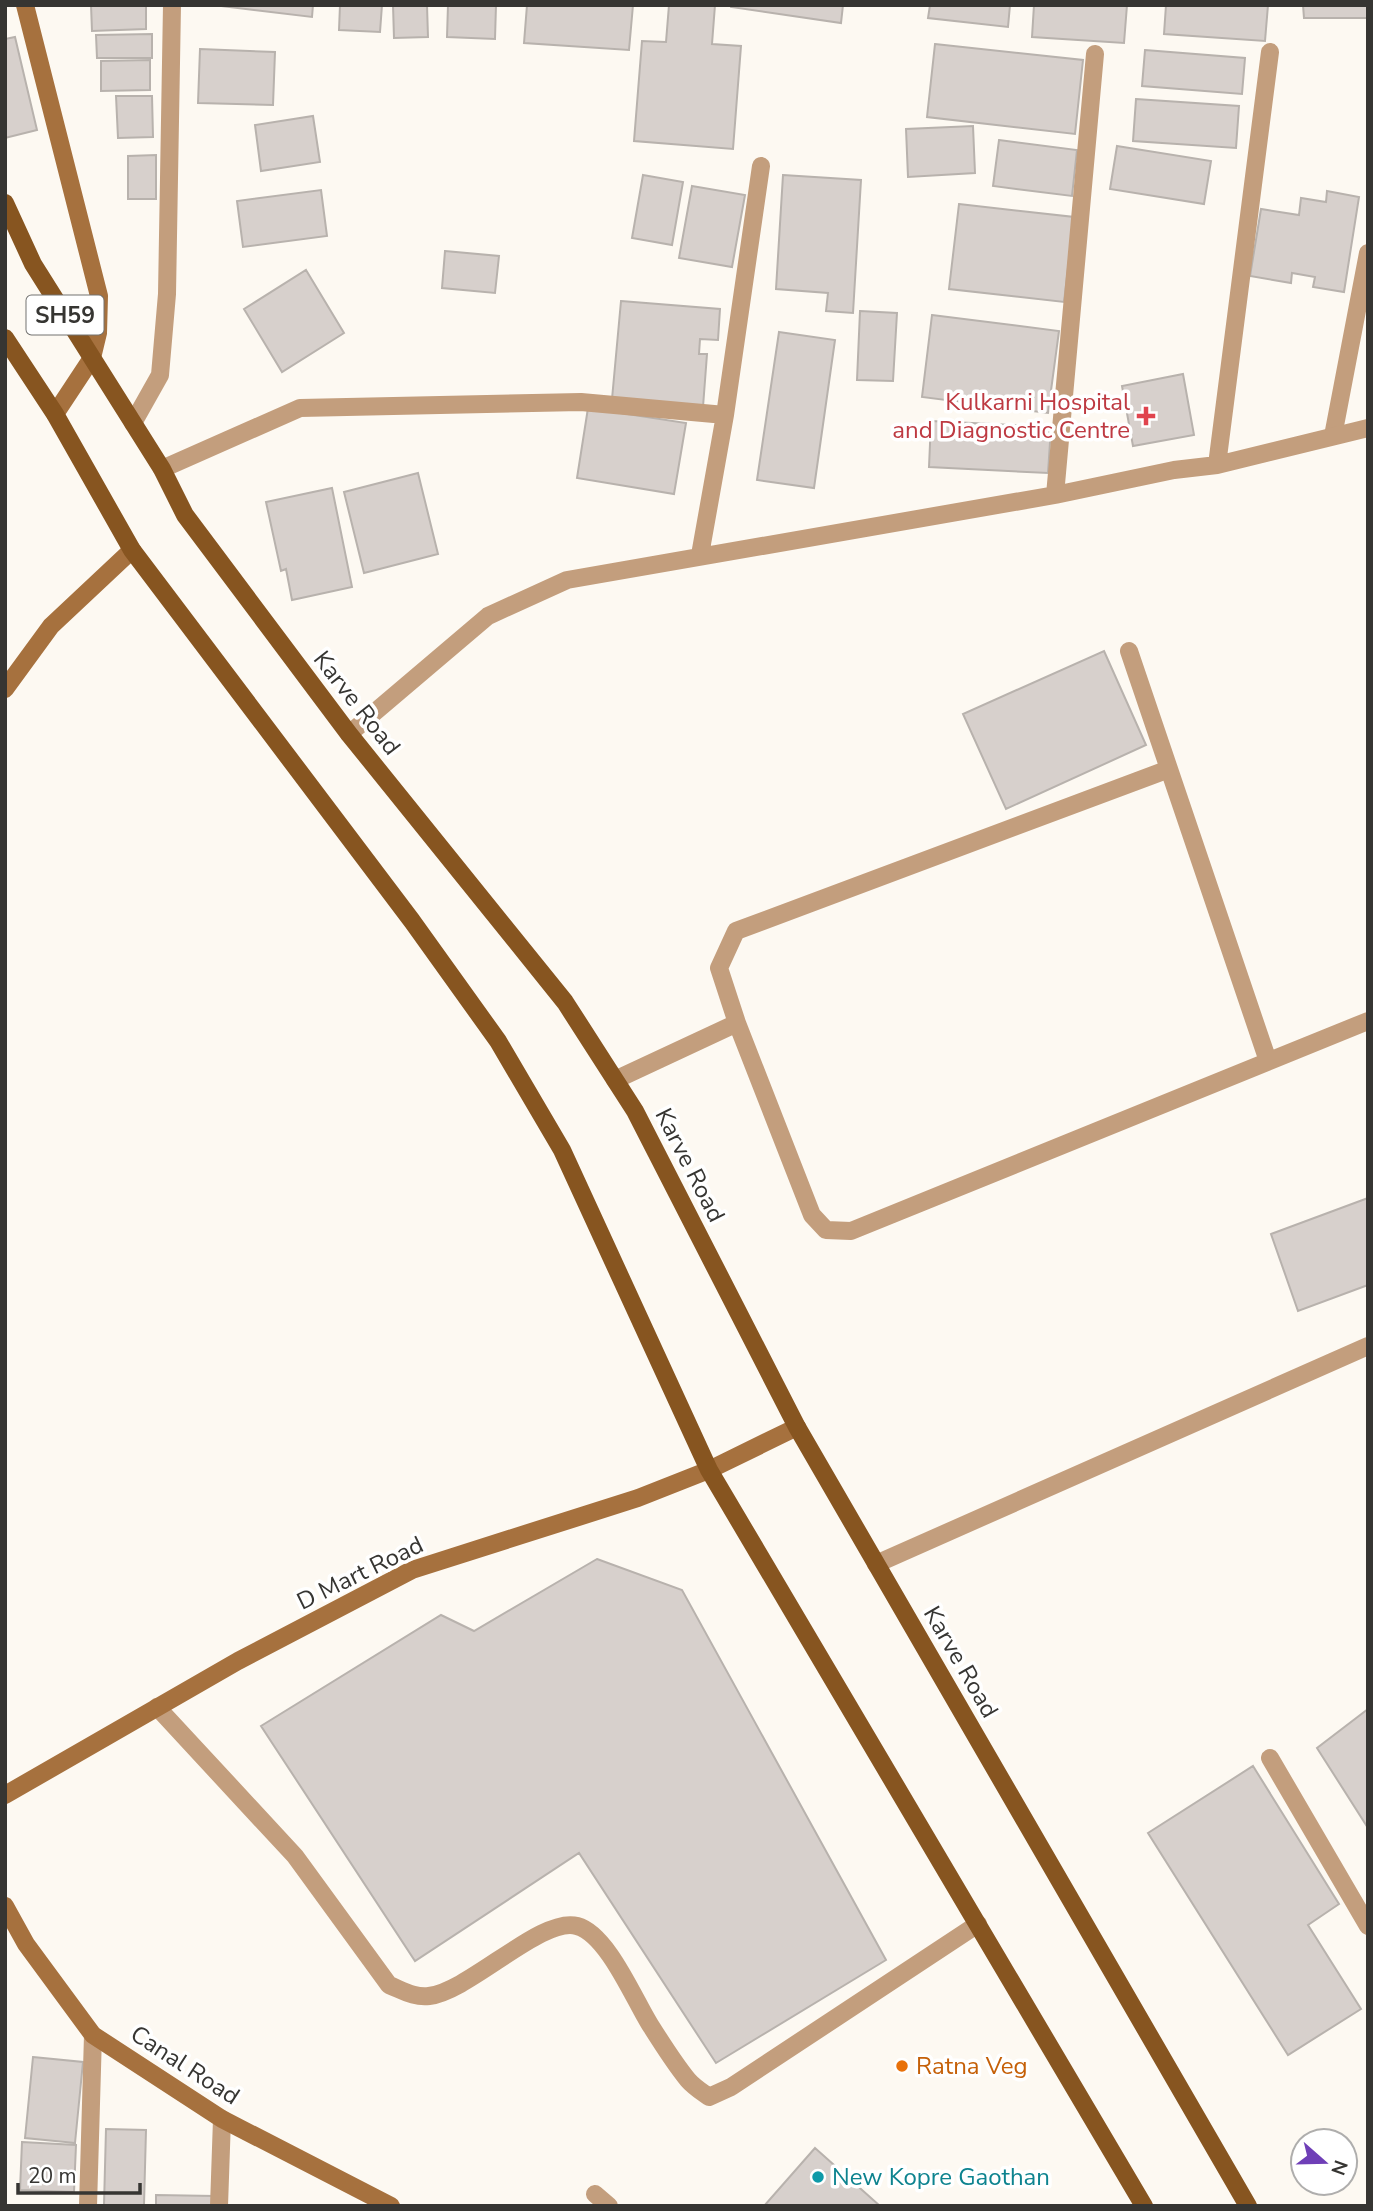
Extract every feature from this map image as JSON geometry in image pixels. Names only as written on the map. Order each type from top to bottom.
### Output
[{"type":"main road","name":"Karve Road","points":[[5,203],[33,264],[162,469],[186,514],[349,734],[565,1002],[635,1111],[797,1427],[1248,2206]]},
{"type":"main road","name":"SH59","points":[[5,338],[55,414],[132,550]]},
{"type":"main road","points":[[132,550],[412,921],[498,1041],[562,1150],[709,1470],[1144,2206]]},
{"type":"street","points":[[24,5],[99,296],[100,312],[92,358],[55,414]]},
{"type":"street","points":[[133,423],[160,376],[167,294],[173,5]]},
{"type":"street","points":[[1217,465],[1270,52]]},
{"type":"street","points":[[1055,495],[1095,54]]},
{"type":"street","points":[[700,555],[725,415],[761,166]]},
{"type":"street","points":[[1333,436],[1368,253]]},
{"type":"street","points":[[162,469],[300,408],[581,402],[725,415]]},
{"type":"street","points":[[349,734],[488,616],[567,580],[1055,495],[1174,470],[1217,465],[1368,428]]},
{"type":"street","points":[[5,689],[51,626],[132,550]]},
{"type":"street","points":[[1129,651],[1268,1061]]},
{"type":"street","points":[[1169,769],[736,931],[719,968],[737,1023],[812,1215],[826,1230],[851,1231],[1368,1021]]},
{"type":"street","points":[[615,1080],[737,1023]]},
{"type":"street","points":[[876,1564],[1368,1346]]},
{"type":"street","name":"D Mart Road","points":[[5,1795],[238,1661],[412,1570],[638,1498],[709,1470],[797,1427]]},
{"type":"street","points":[[157,1707],[295,1856],[388,1985],[413,1995],[430,1996],[454,1987],[555,1927],[576,1925],[593,1935],[608,1952],[650,2025],[689,2081],[709,2097],[731,2087],[978,1924]]},
{"type":"street","points":[[1270,1758],[1368,1926]]},
{"type":"street","name":"Canal Road","points":[[5,1906],[26,1944],[93,2035],[222,2119],[391,2206]]},
{"type":"street","points":[[88,2206],[93,2035]]},
{"type":"street","points":[[219,2206],[222,2119]]},
{"type":"street","points":[[595,2194],[609,2206]]},
{"type":"building","points":[[91,5],[146,5],[146,29],[92,31]]},
{"type":"building","points":[[213,5],[313,5],[312,17]]},
{"type":"building","points":[[340,5],[382,5],[380,32],[339,30]]},
{"type":"building","points":[[393,5],[427,5],[428,37],[394,38]]},
{"type":"building","points":[[448,5],[496,5],[495,39],[447,37]]},
{"type":"building","points":[[527,5],[633,5],[629,50],[524,43]]},
{"type":"building","points":[[669,5],[715,5],[712,44],[741,46],[733,149],[634,141],[642,41],[666,42]]},
{"type":"building","points":[[731,5],[843,5],[841,23]]},
{"type":"building","points":[[930,5],[1010,5],[1008,27],[928,18]]},
{"type":"building","points":[[1034,5],[1127,5],[1124,43],[1032,37]]},
{"type":"building","points":[[1166,5],[1268,5],[1265,41],[1164,34]]},
{"type":"building","points":[[1303,5],[1368,5],[1368,18],[1304,18]]},
{"type":"building","points":[[152,34],[152,58],[97,58],[96,35]]},
{"type":"building","points":[[15,37],[37,130],[5,138],[5,39]]},
{"type":"building","points":[[935,44],[1083,60],[1075,134],[927,117]]},
{"type":"building","points":[[200,49],[275,52],[273,105],[198,103]]},
{"type":"building","points":[[1145,50],[1245,58],[1242,94],[1142,86]]},
{"type":"building","points":[[150,60],[150,90],[101,91],[101,61]]},
{"type":"building","points":[[116,96],[152,96],[153,137],[118,138]]},
{"type":"building","points":[[1136,99],[1239,106],[1236,148],[1133,141]]},
{"type":"building","points":[[313,116],[320,162],[261,171],[255,125]]},
{"type":"building","points":[[973,126],[975,173],[908,177],[906,129]]},
{"type":"building","points":[[999,140],[1077,150],[1072,196],[993,186]]},
{"type":"building","points":[[1117,146],[1211,161],[1204,204],[1110,189]]},
{"type":"building","points":[[156,155],[156,199],[128,199],[128,156]]},
{"type":"building","points":[[643,175],[683,182],[672,245],[632,238]]},
{"type":"building","points":[[783,175],[861,180],[853,313],[826,311],[828,293],[776,289]]},
{"type":"building","points":[[692,186],[745,195],[732,267],[679,258]]},
{"type":"building","points":[[321,190],[327,236],[243,247],[237,201]]},
{"type":"building","points":[[1327,191],[1359,197],[1344,292],[1313,287],[1315,277],[1292,273],[1291,283],[1250,276],[1261,209],[1299,215],[1301,198],[1326,202]]},
{"type":"building","points":[[959,204],[1074,217],[1064,302],[949,289]]},
{"type":"building","points":[[445,251],[499,256],[495,293],[442,288]]},
{"type":"building","points":[[306,270],[344,333],[282,372],[244,309]]},
{"type":"building","points":[[621,301],[720,309],[718,340],[700,339],[699,354],[707,354],[703,407],[612,399]]},
{"type":"building","points":[[860,311],[897,313],[893,381],[857,380]]},
{"type":"building","points":[[932,315],[1059,331],[1048,413],[922,397]]},
{"type":"building","points":[[779,332],[835,340],[814,488],[757,480]]},
{"type":"building","points":[[1183,374],[1194,435],[1133,446],[1122,386]]},
{"type":"building","points":[[588,408],[686,423],[674,494],[577,478]]},
{"type":"building","points":[[931,421],[1051,427],[1048,473],[929,467]]},
{"type":"building","points":[[418,473],[438,554],[364,573],[344,492]]},
{"type":"building","points":[[332,488],[352,587],[292,600],[286,569],[281,571],[266,502]]},
{"type":"building","points":[[1104,651],[1146,745],[1006,809],[963,714]]},
{"type":"building","points":[[1368,1198],[1368,1285],[1298,1311],[1271,1234]]},
{"type":"building","points":[[597,1559],[682,1590],[886,1960],[716,2063],[579,1853],[415,1961],[261,1726],[441,1615],[474,1631]]},
{"type":"building","points":[[1368,1709],[1368,1828],[1317,1748]]},
{"type":"building","points":[[1253,1766],[1339,1904],[1308,1925],[1361,2009],[1288,2055],[1148,1833]]},
{"type":"building","points":[[33,2057],[83,2062],[75,2143],[25,2138]]},
{"type":"building","points":[[106,2129],[146,2130],[144,2205],[104,2205]]},
{"type":"building","points":[[22,2142],[76,2145],[74,2192],[20,2190]]},
{"type":"building","name":"New Kopre Gaothan","points":[[815,2148],[880,2206],[764,2206]]},
{"type":"building","points":[[156,2195],[214,2196],[214,2206],[156,2206]]},
{"type":"place","name":"Kulkarni Hospital and Diagnostic Centre","points":[[1146,416]]},
{"type":"place","name":"Ratna Veg","points":[[902,2066]]},
{"type":"place","name":"New Kopre Gaothan","points":[[818,2177]]}]
